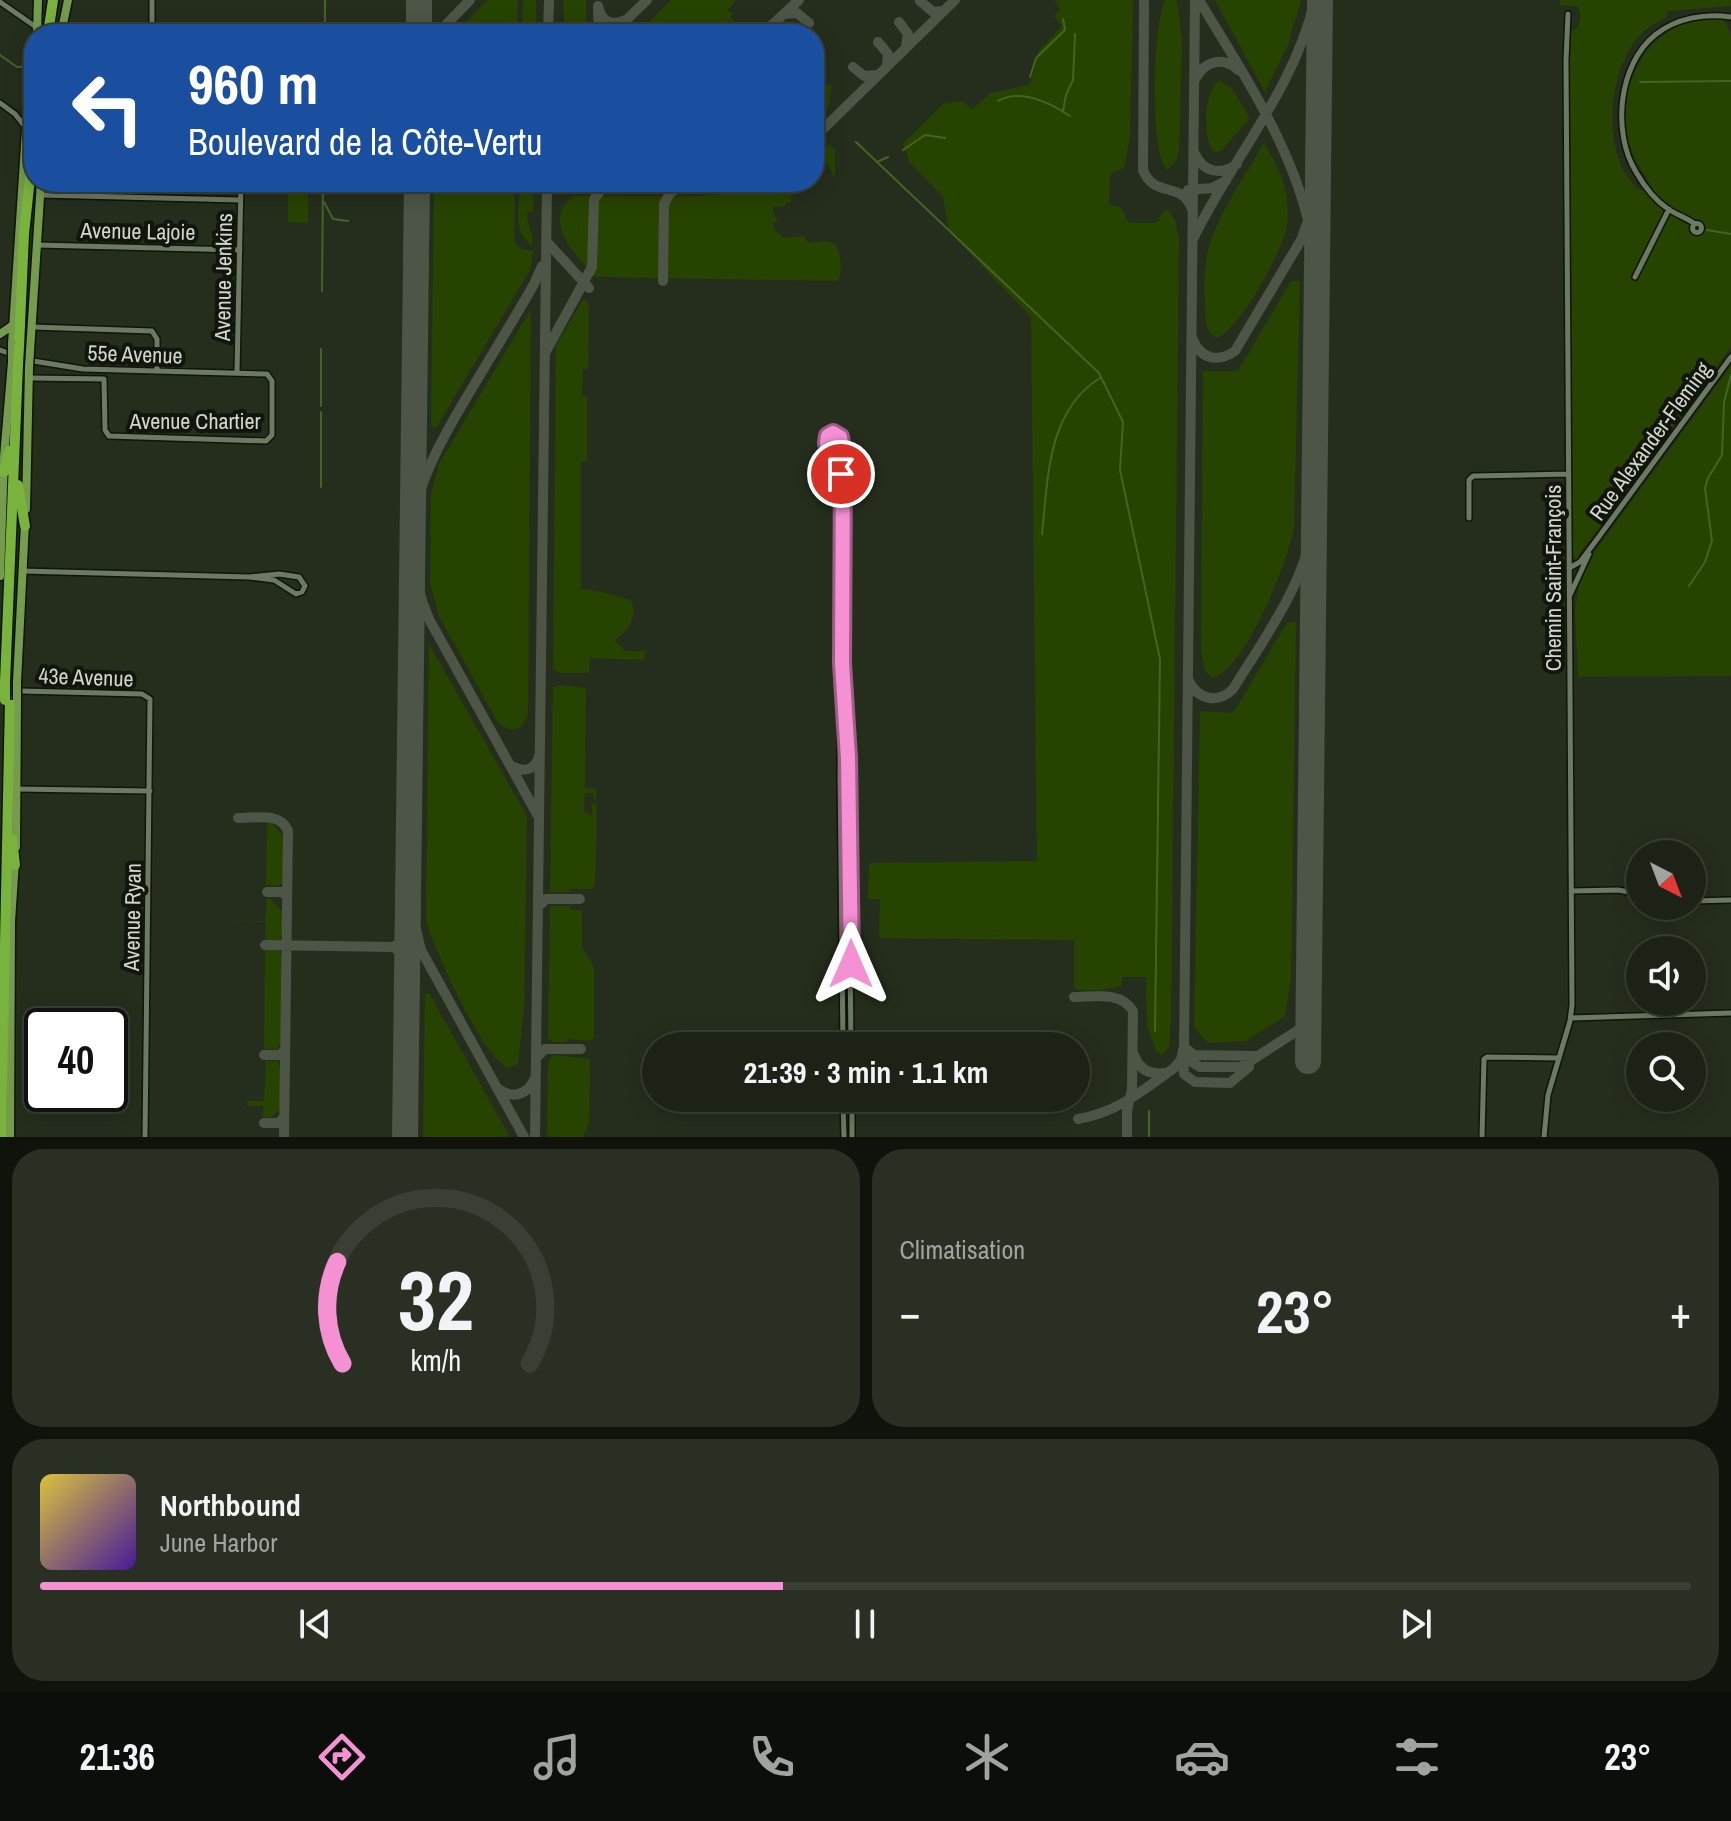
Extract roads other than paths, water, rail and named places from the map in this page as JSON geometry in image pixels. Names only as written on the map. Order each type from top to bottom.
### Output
[{"type":"highway","points":[[54,24],[57,0]]},
{"type":"highway","points":[[53,24],[57,0]]},
{"type":"highway","points":[[1,1137],[21,357],[29,192]]},
{"type":"highway","points":[[6,653],[15,426],[34,192]]},
{"type":"highway","points":[[2,480],[15,426]]},
{"type":"highway","points":[[18,485],[25,526]]},
{"type":"highway","points":[[0,608],[12,691],[0,901]]},
{"type":"highway","points":[[8,806],[15,865]]},
{"type":"main road","points":[[37,24],[38,0]]},
{"type":"main road","points":[[63,24],[68,0]]},
{"type":"main road","points":[[10,1137],[11,922],[15,865],[12,691],[25,526],[28,378],[13,325],[24,158]]},
{"type":"main road","points":[[0,572],[5,397],[31,327],[40,192]]},
{"type":"main road","points":[[0,334],[13,325]]},
{"type":"street","points":[[152,0],[152,24]]},
{"type":"street","points":[[0,2],[29,24]]},
{"type":"street","name":"Chemin Saint-François","points":[[1544,1137],[1547,1100],[1571,1018],[1568,14]]},
{"type":"street","points":[[1695,224],[1669,209],[1642,183],[1627,152],[1621,120],[1628,81],[1642,49],[1665,29],[1696,17],[1731,17]]},
{"type":"street","points":[[0,103],[24,125]]},
{"type":"street","points":[[15,114],[24,112]]},
{"type":"street","name":"Avenue Jenkins","points":[[237,373],[240,192]]},
{"type":"street","points":[[40,195],[240,200]]},
{"type":"street","points":[[1635,277],[1669,209]]},
{"type":"street","name":"Avenue Lajoie","points":[[36,244],[240,250]]},
{"type":"street","points":[[31,327],[149,330],[157,339],[157,371]]},
{"type":"street","name":"55e Avenue","points":[[0,350],[74,368],[237,373]]},
{"type":"street","name":"Rue Alexander-Fleming","points":[[1569,568],[1580,562],[1731,357]]},
{"type":"street","name":"Avenue Chartier","points":[[28,378],[104,378],[105,430],[109,436],[268,440],[272,434],[272,378],[265,374],[237,373]]},
{"type":"street","points":[[842,479],[838,453],[827,443],[828,436],[833,433],[841,439],[842,479],[840,774],[843,1032]]},
{"type":"street","points":[[1469,518],[1469,480],[1473,476],[1568,474]]},
{"type":"street","name":"Rue Alexander-Fleming","points":[[1569,596],[1595,542]]},
{"type":"street","points":[[21,571],[249,577],[286,575],[299,577],[305,586],[302,592],[296,594],[274,580],[249,577]]},
{"type":"street","points":[[842,663],[848,758],[851,1032]]},
{"type":"street","name":"43e Avenue","points":[[12,691],[138,694],[149,697]]},
{"type":"street","name":"Avenue Ryan","points":[[145,1137],[149,697]]},
{"type":"street","points":[[15,789],[150,791]]},
{"type":"street","points":[[1571,891],[1626,891]]},
{"type":"street","points":[[1706,901],[1731,900]]},
{"type":"street","points":[[1571,1018],[1731,1013]]},
{"type":"street","points":[[1482,1137],[1484,1059],[1559,1058]]},
{"type":"street","points":[[843,1112],[844,1137]]},
{"type":"street","points":[[852,1112],[852,1137]]},
{"type":"waterway","points":[[325,0],[325,21]]},
{"type":"waterway","points":[[1030,77],[1036,58],[1065,30],[1063,19]]},
{"type":"waterway","points":[[1063,111],[1073,80],[1075,34]]},
{"type":"waterway","points":[[0,55],[17,67],[24,66]]},
{"type":"waterway","points":[[1640,82],[1731,81]]},
{"type":"waterway","points":[[998,101],[1007,97],[1026,97],[1054,106],[1070,116]]},
{"type":"waterway","points":[[903,150],[925,135],[945,138]]},
{"type":"waterway","points":[[856,142],[1099,373],[1123,422],[1120,470],[1160,659],[1155,1031]]},
{"type":"waterway","points":[[879,161],[888,157]]},
{"type":"waterway","points":[[322,291],[323,192]]},
{"type":"waterway","points":[[324,202],[333,219],[348,221]]},
{"type":"waterway","points":[[1707,230],[1731,234]]},
{"type":"waterway","points":[[321,349],[321,406]]},
{"type":"waterway","points":[[1689,586],[1705,562],[1712,541],[1705,488],[1722,455],[1724,402],[1731,375]]},
{"type":"waterway","points":[[1042,534],[1049,469],[1060,427],[1069,409],[1100,378]]},
{"type":"waterway","points":[[321,412],[321,487]]},
{"type":"waterway","points":[[1149,1111],[1149,1137]]}]
